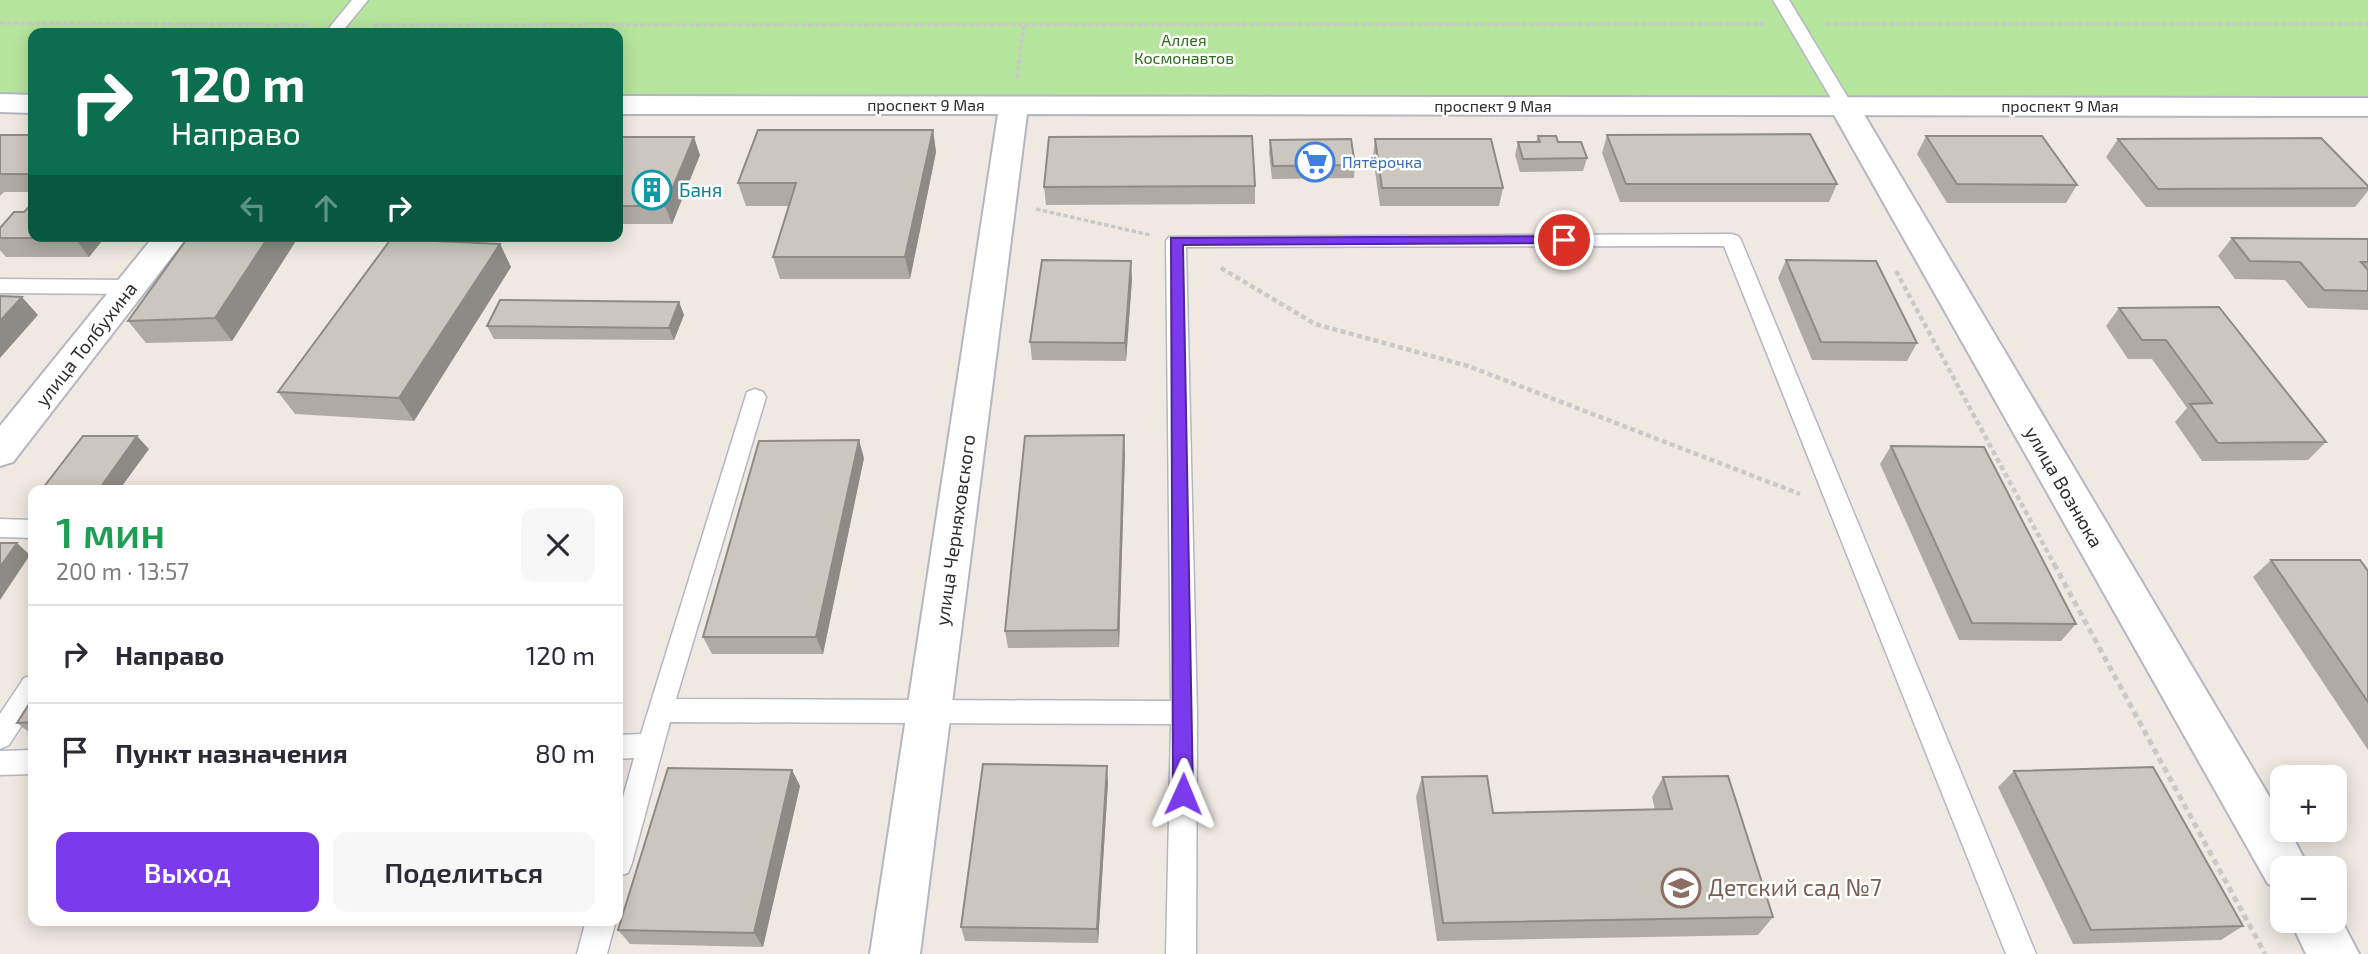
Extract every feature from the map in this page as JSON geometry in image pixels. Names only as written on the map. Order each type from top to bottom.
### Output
[{"type":"street","points":[[0,103],[28,104]]},
{"type":"street","name":"проспект 9 Мая","points":[[623,105],[2368,107]]},
{"type":"street","name":"улица Черняховского","points":[[895,954],[1014,106]]},
{"type":"street","name":"улица Вознюка","points":[[1844,106],[2278,856]]},
{"type":"street","name":"улица Толбухина","points":[[0,453],[167,242]]},
{"type":"street","points":[[2322,933],[2334,954]]},
{"type":"lane","points":[[337,28],[360,0]]},
{"type":"lane","points":[[1781,0],[1844,106]]},
{"type":"lane","points":[[1181,954],[1184,713],[1176,241],[1731,240],[2021,954]]},
{"type":"lane","points":[[0,286],[131,287]]},
{"type":"lane","points":[[623,845],[660,710],[755,397]]},
{"type":"lane","points":[[0,528],[28,528]]},
{"type":"lane","points":[[0,737],[28,694]]},
{"type":"lane","points":[[660,710],[929,714],[1184,713]]},
{"type":"lane","points":[[623,747],[651,746]]},
{"type":"lane","points":[[0,763],[28,762]]},
{"type":"lane","points":[[592,954],[599,926]]},
{"type":"path","points":[[0,23],[280,28]]},
{"type":"path","points":[[1014,106],[1024,24]]},
{"type":"path","points":[[474,28],[1024,24],[2368,24]]},
{"type":"path","points":[[1001,201],[1176,241],[1315,324],[1468,366],[1840,510]]},
{"type":"path","points":[[1893,266],[2265,954]]},
{"type":"green space","name":"Аллея Космонавтов","points":[[0,0],[2368,0],[2368,98],[623,98],[623,28],[28,28],[28,98],[0,98]]},
{"type":"building","points":[[758,130],[933,130],[905,257],[773,257],[796,183],[738,183]]},
{"type":"building","points":[[1810,134],[1837,184],[1626,184],[1607,135]]},
{"type":"building","points":[[0,135],[28,135],[28,174],[0,174]]},
{"type":"building","points":[[1252,136],[1255,186],[1044,187],[1049,137]]},
{"type":"building","points":[[1538,136],[1556,136],[1558,142],[1581,142],[1587,158],[1523,159],[1518,142],[1540,142]]},
{"type":"building","points":[[1926,136],[2042,136],[2077,185],[1957,184]]},
{"type":"building","points":[[623,137],[694,137],[665,206],[623,206]]},
{"type":"building","points":[[2321,138],[2368,188],[2158,189],[2118,139]]},
{"type":"building","points":[[1351,139],[1355,165],[1273,166],[1270,140]]},
{"type":"building","points":[[1375,139],[1491,139],[1503,188],[1382,188]]},
{"type":"building","points":[[28,208],[28,238],[0,238],[0,228],[14,212],[24,212]]},
{"type":"building","points":[[2232,238],[2368,239],[2368,262],[2361,262],[2368,270],[2368,291],[2324,290],[2300,262],[2250,261]]},
{"type":"building","points":[[185,242],[265,242],[215,318],[128,321]]},
{"type":"building","points":[[389,242],[500,244],[399,398],[278,392]]},
{"type":"building","points":[[1042,260],[1131,261],[1125,343],[1030,342]]},
{"type":"building","points":[[1786,260],[1876,261],[1917,343],[1821,342]]},
{"type":"building","points":[[0,296],[22,297],[0,321]]},
{"type":"building","points":[[500,300],[679,302],[669,328],[487,326]]},
{"type":"building","points":[[2219,307],[2326,442],[2218,443],[2190,404],[2212,403],[2166,340],[2142,340],[2119,308]]},
{"type":"building","points":[[1124,435],[1118,630],[1005,631],[1025,436]]},
{"type":"building","points":[[83,436],[137,436],[102,485],[45,485]]},
{"type":"building","points":[[859,440],[816,637],[703,637],[759,441]]},
{"type":"building","points":[[1891,446],[1984,447],[2076,624],[1972,623]]},
{"type":"building","points":[[0,543],[17,543],[0,567]]},
{"type":"building","points":[[2271,560],[2360,560],[2368,571],[2368,702]]},
{"type":"building","points":[[28,706],[28,722],[17,723]]},
{"type":"building","points":[[983,764],[1107,766],[1097,929],[961,927]]},
{"type":"building","points":[[2153,767],[2243,926],[2091,930],[2014,771]]},
{"type":"building","points":[[668,768],[792,770],[754,933],[618,930],[619,926],[623,926],[623,914]]},
{"type":"building","points":[[1487,776],[1493,813],[1672,809],[1663,777],[1728,776],[1773,917],[1443,923],[1422,777]]},
{"type":"place","name":"Пятёрочка","points":[[1315,162]]},
{"type":"place","name":"Баня","points":[[652,190]]},
{"type":"place","name":"Детский сад №7","points":[[1681,888]]},
{"type":"route","points":[[1183,794],[1176,241],[1564,240]]}]
